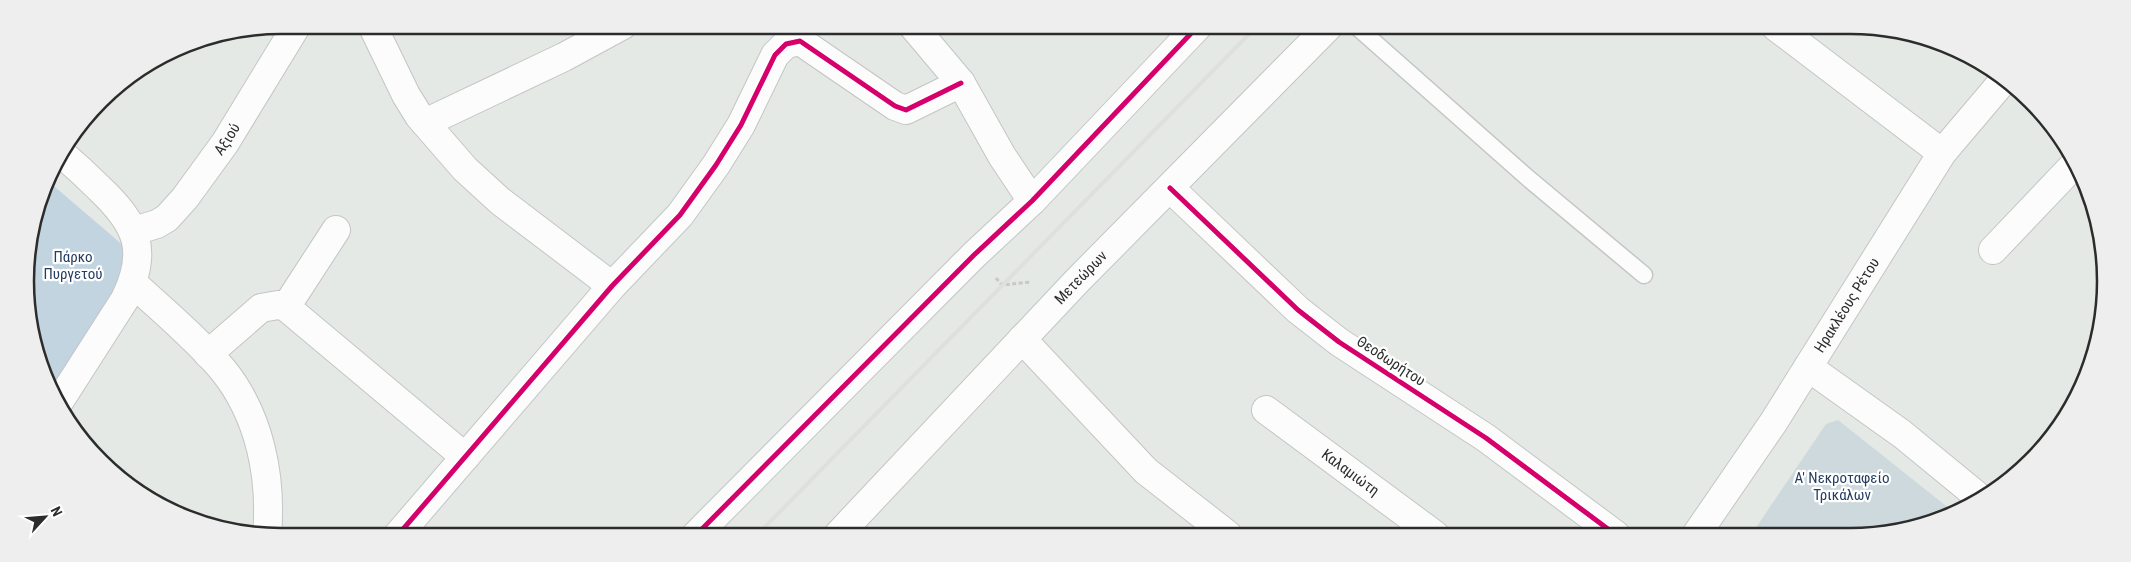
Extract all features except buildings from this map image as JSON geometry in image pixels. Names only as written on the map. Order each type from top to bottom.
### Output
[{"type":"street","name":"Αξιού","points":[[134,231],[157,224],[167,218],[185,198],[225,143],[292,34]]},
{"type":"street","points":[[376,34],[406,95],[424,123],[465,169],[500,201],[612,286]]},
{"type":"street","points":[[424,123],[607,34]]},
{"type":"street","points":[[920,34],[961,82],[1002,156],[1032,201]]},
{"type":"street","points":[[703,528],[974,255],[1032,201],[1190,34]]},
{"type":"street","name":"Μετεώρων","points":[[845,528],[1077,281],[1321,34]]},
{"type":"street","points":[[1785,34],[1942,153]]},
{"type":"street","points":[[404,528],[612,286],[680,215],[741,125],[774,55],[786,44],[800,41],[895,106],[906,110],[961,82]]},
{"type":"street","name":"Ηρακλέους Ρέτου","points":[[1701,528],[1773,423],[1942,153],[2000,84]]},
{"type":"street","points":[[62,397],[125,299],[133,282],[138,259],[138,246],[128,219],[108,196],[66,158]]},
{"type":"street","points":[[1993,250],[2071,169]]},
{"type":"street","name":"Θεοδωρήτου","points":[[1170,188],[1298,310],[1339,342],[1486,438],[1607,528]]},
{"type":"street","points":[[286,307],[336,230]]},
{"type":"street","points":[[133,282],[208,354],[232,383],[254,425],[266,467],[267,528]]},
{"type":"street","points":[[208,354],[261,308],[278,305],[286,307],[466,457]]},
{"type":"street","points":[[1022,339],[1146,471],[1219,528]]},
{"type":"street","points":[[1808,367],[1902,434],[1975,494]]},
{"type":"street","name":"Καλαμιώτη","points":[[1266,410],[1426,528]]},
{"type":"lane","points":[[1365,34],[1529,179],[1644,275]]},
{"type":"path","points":[[974,255],[1002,285],[1077,281]]},
{"type":"green space","name":"Πάρκο Πυργετού","points":[[53,185],[125,247],[126,270],[56,382],[42,345],[34,297],[36,249],[42,217]]},
{"type":"green space","name":"A' Νεκροταφείο Τρικάλων","points":[[1838,420],[1948,508],[1914,520],[1866,528],[1756,528],[1826,424]]},
{"type":"railway","points":[[764,528],[1249,34]]},
{"type":"cycle path","points":[[703,528],[974,255],[1032,201],[1190,34]]},
{"type":"cycle path","points":[[404,528],[612,286],[680,215],[716,165],[741,125],[775,55],[786,44],[800,41],[895,106],[906,110],[961,83]]},
{"type":"cycle path","points":[[1170,188],[1298,310],[1339,342],[1486,438],[1607,528]]}]
